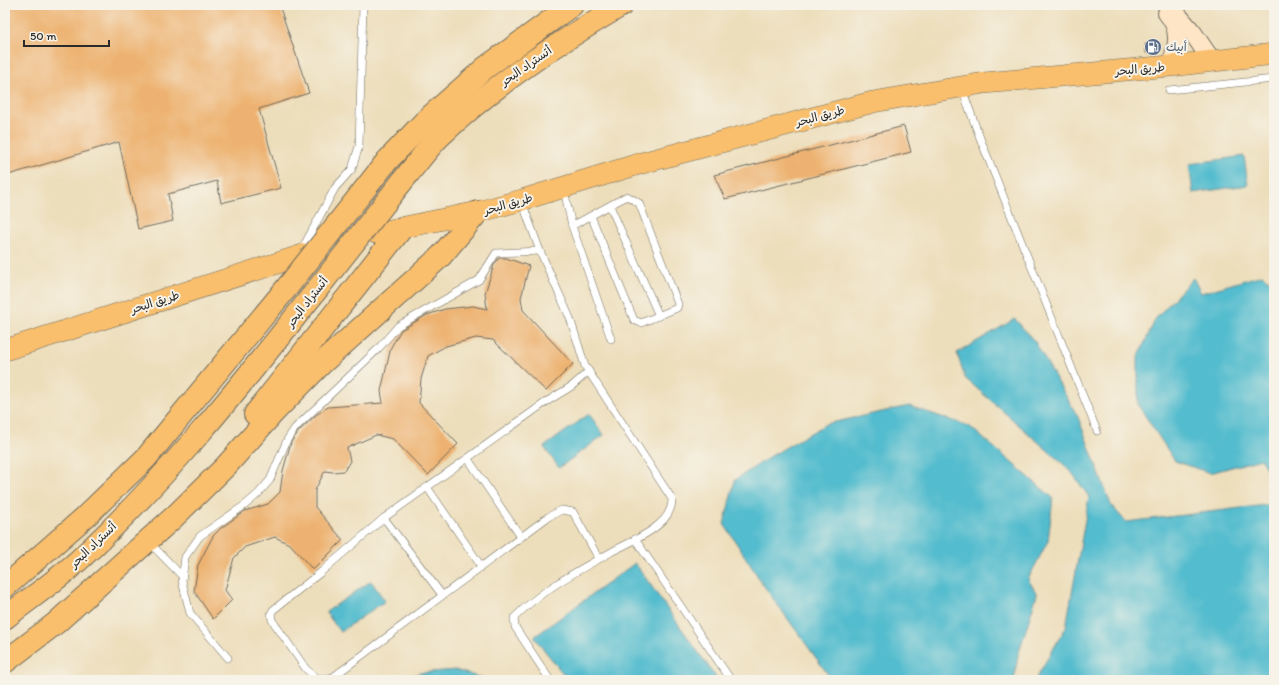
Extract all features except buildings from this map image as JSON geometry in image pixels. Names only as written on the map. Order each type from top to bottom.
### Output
[{"type":"highway","name":"أتستراد البحر","points":[[5,587],[85,517],[146,458],[289,285],[387,161],[424,122],[485,68],[572,5]]},
{"type":"highway","name":"أتستراد البحر","points":[[5,618],[78,561],[159,479],[224,406],[438,138],[495,88],[568,37],[622,5]]},
{"type":"highway","points":[[5,662],[56,623],[174,517],[226,466],[274,412],[322,363],[441,256],[478,212]]},
{"type":"highway","points":[[174,517],[402,228]]},
{"type":"main road","points":[[1160,5],[1170,16],[1178,34],[1176,50],[1170,66]]},
{"type":"main road","points":[[1169,5],[1193,33],[1212,60]]},
{"type":"main road","name":"طريق البحر","points":[[376,233],[478,212],[564,188],[642,163],[866,104],[984,83],[1170,66],[1274,54]]},
{"type":"main road","name":"طريق البحر","points":[[5,350],[302,255]]},
{"type":"lane","points":[[302,255],[336,188],[352,168],[359,146],[363,5]]},
{"type":"lane","points":[[1169,90],[1274,79]]},
{"type":"lane","points":[[962,87],[983,145],[1097,431]]},
{"type":"lane","points":[[564,188],[572,226],[611,339]]},
{"type":"lane","points":[[572,226],[627,196],[638,203],[678,304],[677,308],[641,323],[634,320],[591,216]]},
{"type":"lane","points":[[522,200],[540,251],[570,318],[588,372],[672,499],[672,508],[660,524],[578,570],[524,608],[514,618],[515,627],[550,680]]},
{"type":"lane","points":[[610,206],[659,316]]},
{"type":"lane","points":[[228,658],[190,613],[182,581],[185,557],[200,536],[258,494],[270,480],[295,428],[374,353],[398,326],[479,280],[496,253],[540,251]]},
{"type":"lane","points":[[588,372],[572,386],[546,402],[384,518],[320,573],[273,610],[271,614],[272,620],[306,669],[317,678],[329,680],[548,517],[562,510],[573,512],[599,559]]},
{"type":"lane","points":[[468,459],[521,537]]},
{"type":"lane","points":[[426,487],[481,566]]},
{"type":"lane","points":[[384,518],[442,595]]},
{"type":"lane","points":[[635,539],[731,680]]},
{"type":"lane","points":[[148,541],[182,576]]},
{"type":"water","points":[[1244,156],[1248,185],[1193,193],[1189,164]]},
{"type":"water","points":[[1262,275],[1274,284],[1274,347],[1272,348],[1274,379],[1274,484],[1261,459],[1210,473],[1175,461],[1138,405],[1138,357],[1156,318],[1193,278],[1201,293]]},
{"type":"water","points":[[1015,319],[1035,342],[1078,417],[1111,505],[1126,522],[1274,504],[1274,680],[1035,680],[1066,627],[1089,497],[1070,470],[965,378],[957,353]]},
{"type":"water","points":[[909,406],[969,426],[1053,498],[1048,541],[1028,579],[1037,594],[1018,655],[1014,680],[832,680],[764,586],[724,524],[735,480],[771,456],[826,424]]},
{"type":"water","points":[[589,414],[604,435],[559,468],[544,447]]},
{"type":"water","points":[[635,563],[718,680],[568,680],[534,637]]},
{"type":"water","points":[[371,581],[385,601],[340,632],[326,612]]},
{"type":"water","points":[[455,670],[488,680],[402,680],[419,673]]},
{"type":"tunnel","points":[[306,254],[366,236]]},
{"type":"place","name":"أبيك","points":[[1153,47]]}]
